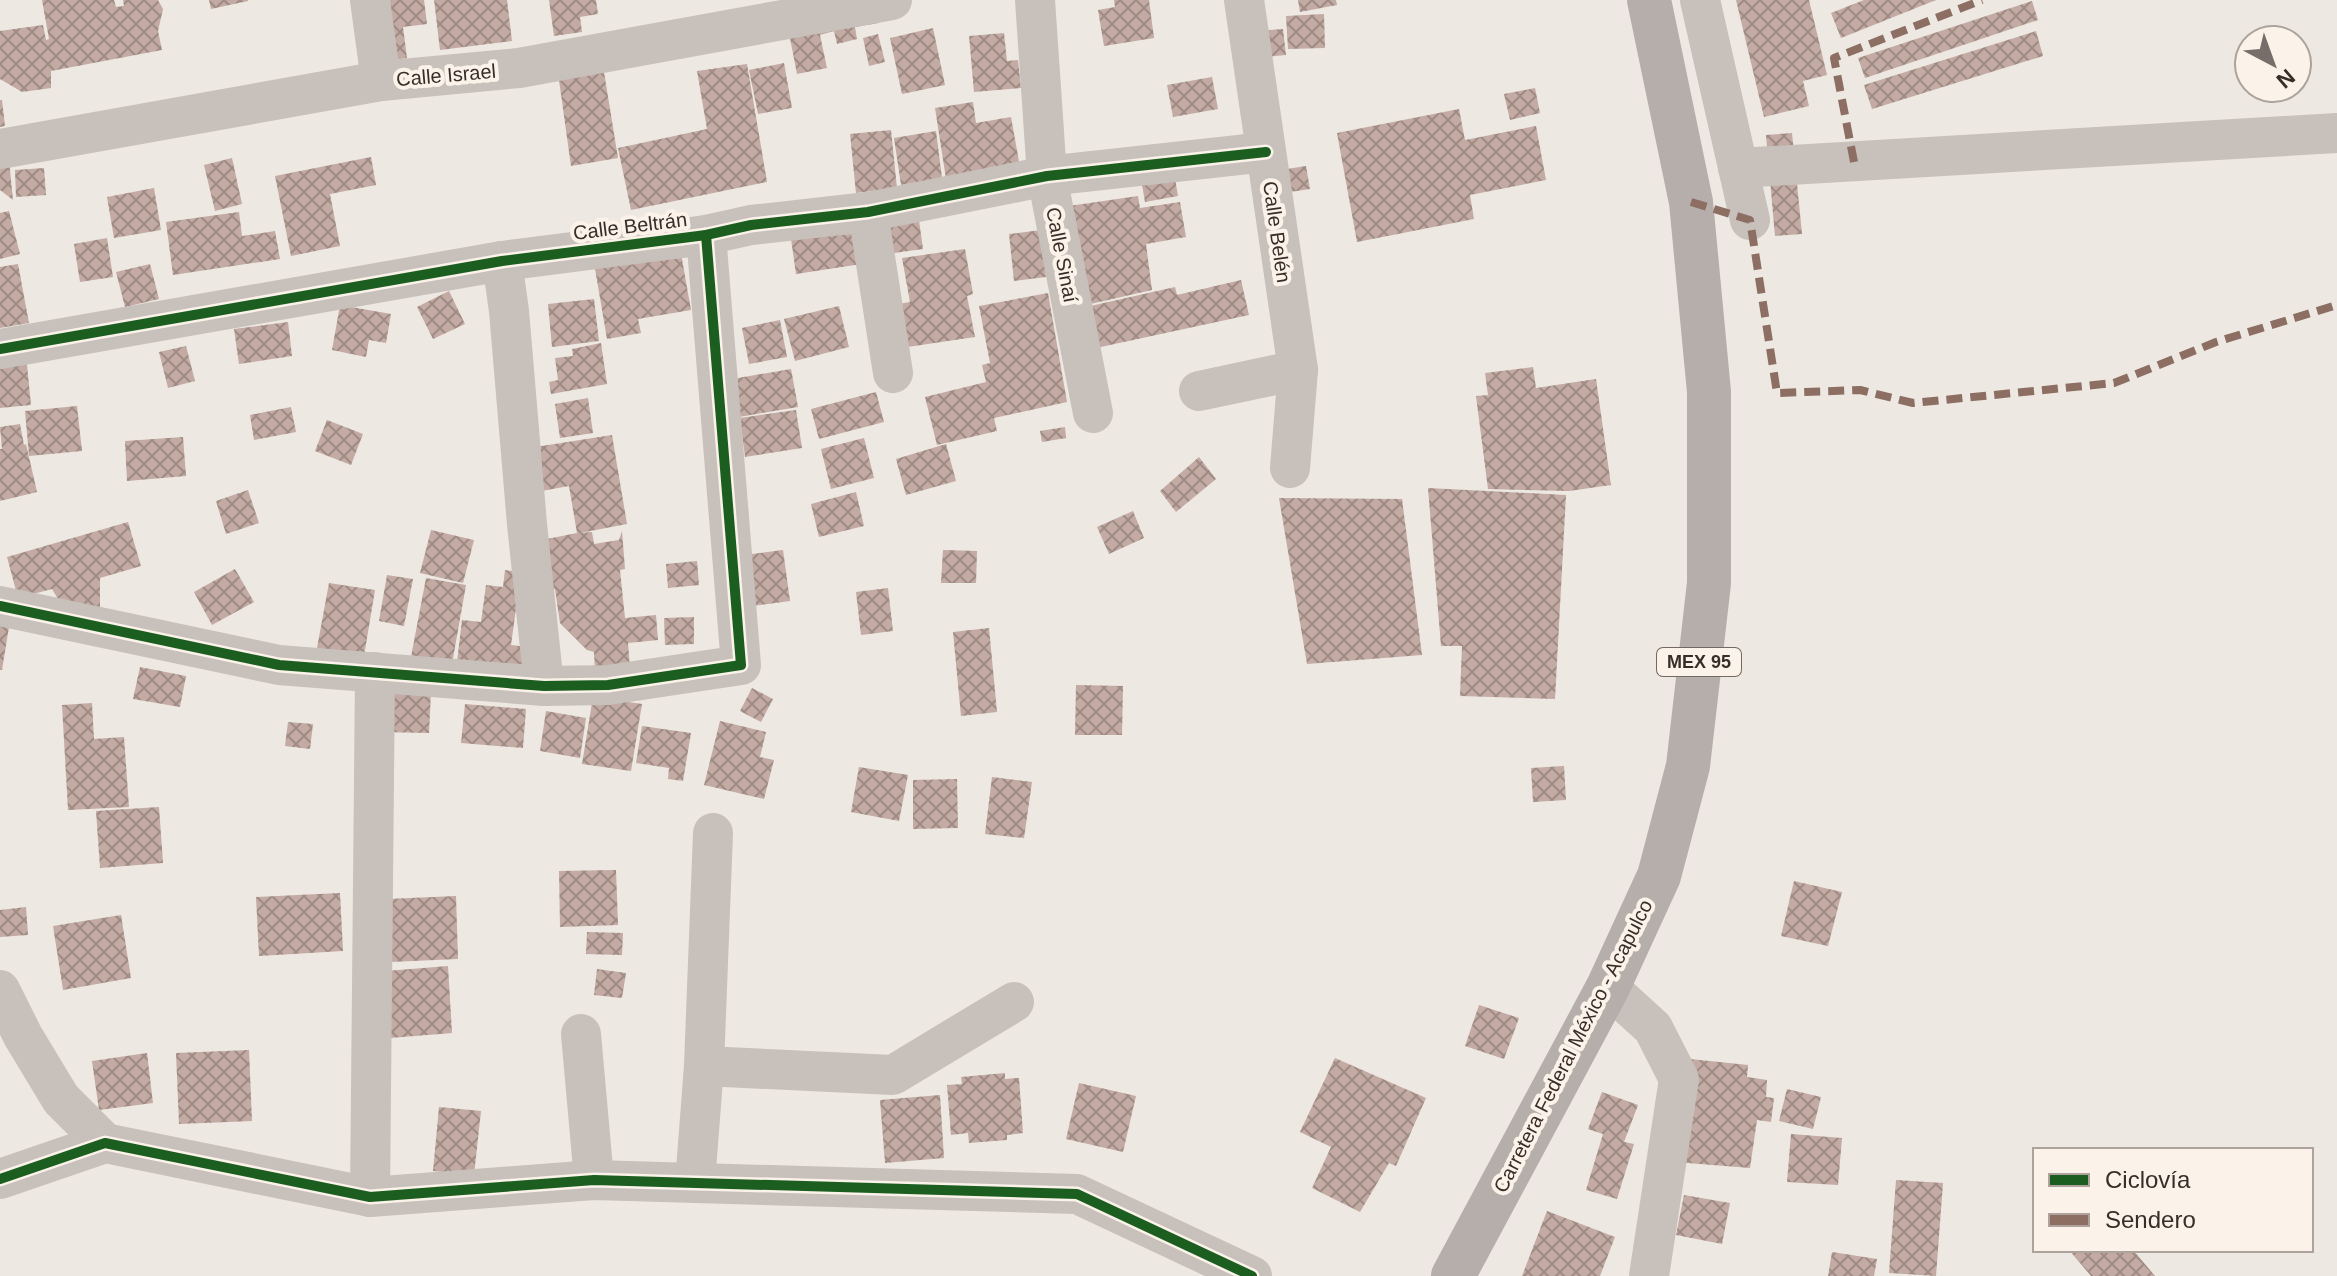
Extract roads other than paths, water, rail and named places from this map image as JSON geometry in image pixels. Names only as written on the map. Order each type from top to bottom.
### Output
[{"type":"main road","name":"Carretera Federal México - Acapulco","points":[[1453,1276],[1608,987],[1659,876],[1688,766],[1709,583],[1709,392],[1691,202],[1649,0]]},
{"type":"street","points":[[370,0],[381,81]]},
{"type":"street","name":"Calle Israel","points":[[0,149],[381,81],[519,68],[892,0]]},
{"type":"street","name":"Calle Sinaí","points":[[1035,0],[1047,176],[1093,413]]},
{"type":"street","name":"Calle Belén","points":[[1244,0],[1298,370],[1290,468]]},
{"type":"street","points":[[1700,0],[1750,220]]},
{"type":"street","points":[[1738,168],[2337,133]]},
{"type":"street","name":"Calle Beltrán","points":[[0,349],[502,261],[706,235],[751,225],[868,212],[1047,176],[1266,152]]},
{"type":"street","points":[[868,212],[893,373]]},
{"type":"street","points":[[0,606],[279,665],[544,686],[608,685],[741,665],[706,235]]},
{"type":"street","points":[[502,261],[544,686]]},
{"type":"street","points":[[1199,391],[1298,370]]},
{"type":"street","points":[[370,1197],[375,672]]},
{"type":"street","points":[[695,1183],[704,1066],[713,833]]},
{"type":"street","points":[[1608,987],[1653,1028],[1679,1079],[1649,1276]]},
{"type":"street","points":[[0,990],[61,1099],[105,1143]]},
{"type":"street","points":[[704,1066],[893,1075],[1014,1002]]},
{"type":"street","points":[[581,1034],[594,1180]]},
{"type":"street","points":[[0,1179],[105,1143],[370,1197],[594,1180],[1077,1194],[1252,1276]]}]
